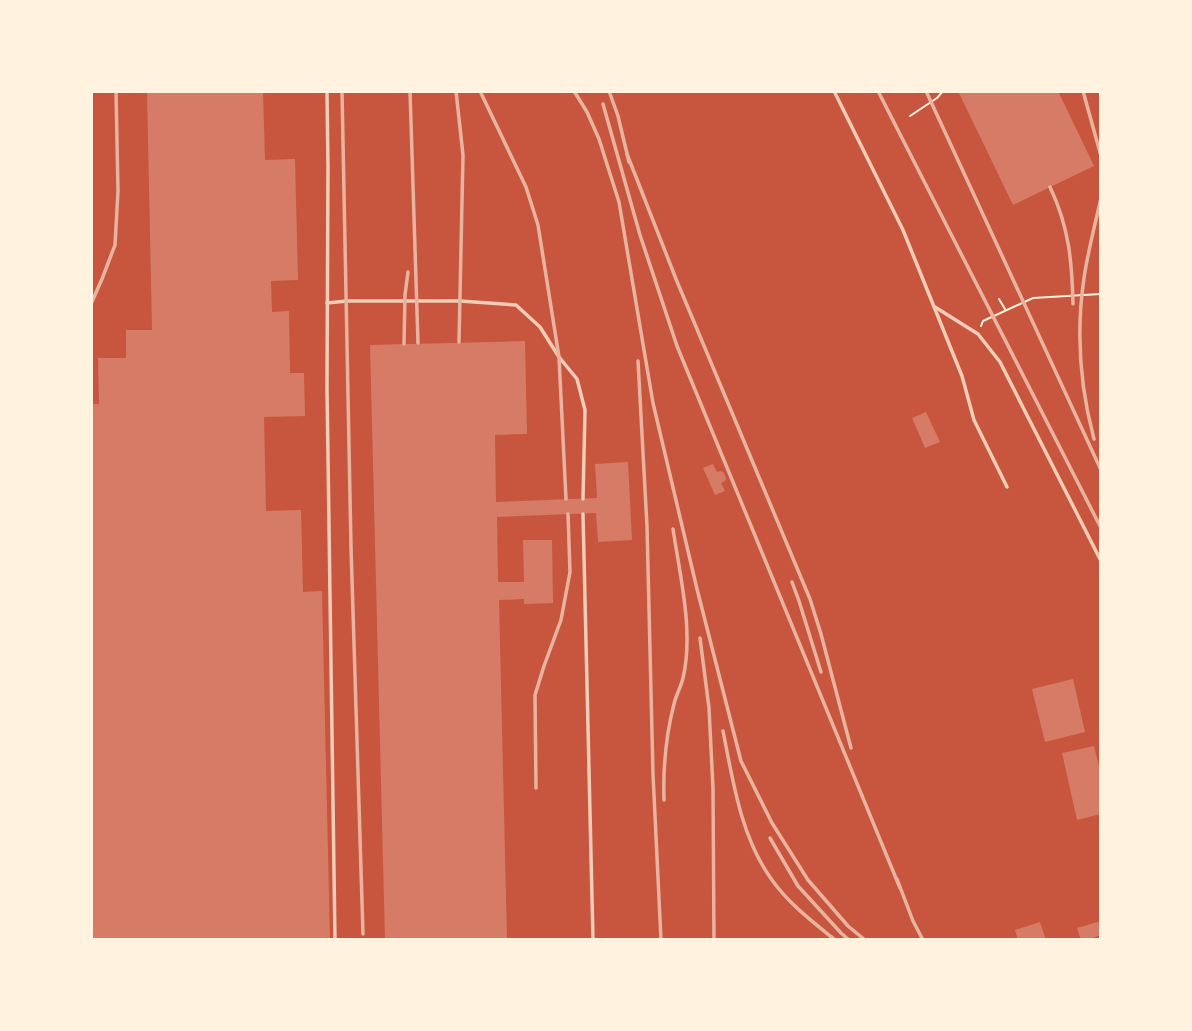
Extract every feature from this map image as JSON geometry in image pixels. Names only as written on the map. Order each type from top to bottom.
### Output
[{"type":"lane","points":[[327,91],[327,388],[335,940]]},
{"type":"lane","points":[[834,91],[903,230],[962,376],[974,421],[1007,487]]},
{"type":"lane","points":[[327,303],[460,301],[516,306],[540,327],[577,379],[585,411],[583,499]]},
{"type":"lane","points":[[934,306],[978,334],[1000,362],[1101,561]]},
{"type":"lane","points":[[583,514],[593,940]]},
{"type":"path","points":[[910,116],[943,91]]},
{"type":"path","points":[[978,334],[984,321],[1033,298],[1101,294]]},
{"type":"path","points":[[999,299],[1006,310]]},
{"type":"path","points":[[985,314],[987,320]]},
{"type":"building","points":[[147,91],[263,91],[265,160],[295,159],[298,280],[271,281],[272,312],[289,311],[290,373],[304,373],[305,416],[264,417],[266,511],[301,510],[303,592],[322,591],[330,940],[91,940],[91,404],[99,404],[98,358],[126,358],[126,330],[152,330]]},
{"type":"building","points":[[958,91],[1058,91],[1094,166],[1013,205]]},
{"type":"building","points":[[525,341],[527,434],[495,435],[496,502],[597,498],[595,464],[628,462],[632,540],[598,542],[596,513],[497,517],[498,582],[524,582],[523,540],[552,540],[553,603],[524,604],[524,599],[499,600],[507,940],[385,940],[370,345]]},
{"type":"building","points":[[926,412],[940,442],[925,448],[912,418]]},
{"type":"building","points":[[713,464],[717,472],[723,472],[726,478],[721,483],[725,491],[715,495],[703,468]]},
{"type":"building","points":[[1073,679],[1085,732],[1045,742],[1032,689]]},
{"type":"building","points":[[1094,746],[1101,775],[1101,814],[1077,820],[1062,753]]},
{"type":"building","points":[[1101,921],[1101,935],[1081,940],[1077,928]]},
{"type":"building","points":[[1040,922],[1046,940],[1018,940],[1015,930]]},
{"type":"railway","points":[[91,304],[115,245],[118,191],[116,91]]},
{"type":"railway","points":[[342,91],[351,547],[363,934]]},
{"type":"railway","points":[[410,91],[418,343]]},
{"type":"railway","points":[[456,91],[463,155],[459,342]]},
{"type":"railway","points":[[480,91],[526,187],[538,225],[559,357],[566,499]]},
{"type":"railway","points":[[574,91],[599,139],[619,202],[653,403],[741,761],[772,823],[808,880],[848,926],[865,940]]},
{"type":"railway","points":[[609,91],[629,162]]},
{"type":"railway","points":[[878,91],[1101,528]]},
{"type":"railway","points":[[926,91],[1101,470]]},
{"type":"railway","points":[[1083,91],[1101,156]]},
{"type":"railway","points":[[603,104],[640,235],[677,346],[900,888]]},
{"type":"railway","points":[[627,154],[676,279],[810,599],[851,748]]},
{"type":"railway","points":[[1050,187],[1068,244],[1073,304]]},
{"type":"railway","points":[[1094,439],[1085,400],[1080,319],[1086,268],[1101,198]]},
{"type":"railway","points":[[404,344],[408,272]]},
{"type":"railway","points":[[638,361],[647,526],[653,774],[661,940]]},
{"type":"railway","points":[[536,788],[535,695],[561,620],[570,572],[568,514]]},
{"type":"railway","points":[[664,800],[667,740],[674,704],[683,678],[687,642],[685,604],[673,529]]},
{"type":"railway","points":[[792,582],[821,672]]},
{"type":"railway","points":[[700,638],[709,708],[713,788],[714,940]]},
{"type":"railway","points":[[723,731],[740,808],[761,864],[786,897],[835,940]]},
{"type":"railway","points":[[770,838],[798,886],[849,940]]},
{"type":"railway","points":[[897,879],[923,940]]}]
